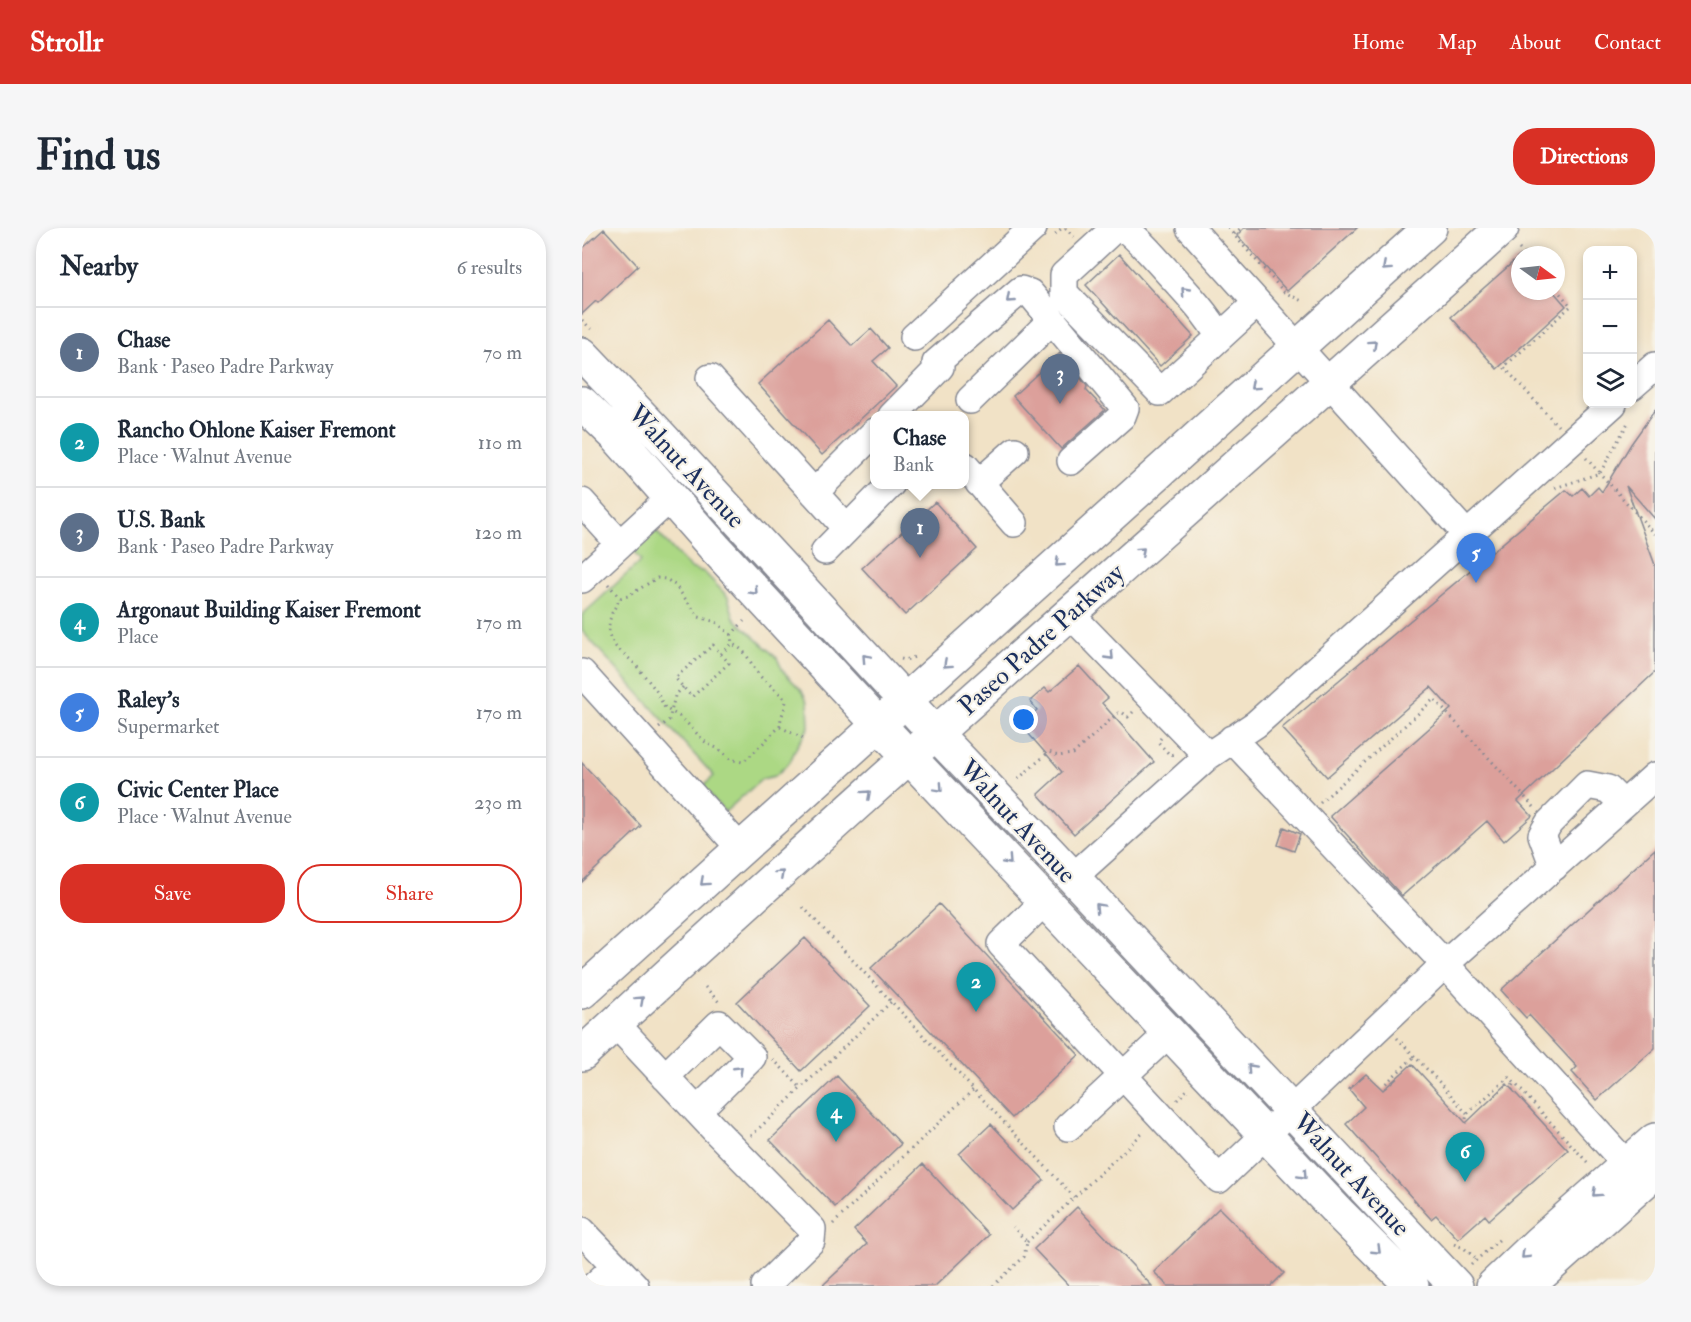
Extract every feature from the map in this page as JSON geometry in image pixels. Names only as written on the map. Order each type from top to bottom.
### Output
[{"type":"main road","name":"Paseo Padre Parkway","points":[[582,992],[1430,228]]},
{"type":"main road","name":"Paseo Padre Parkway","points":[[582,1054],[909,756],[1330,383],[1511,238]]},
{"type":"main road","name":"Walnut Avenue","points":[[582,354],[934,734],[1292,1111],[1475,1273]]},
{"type":"main road","name":"Walnut Avenue","points":[[582,403],[616,436],[722,557],[879,725],[1341,1215],[1412,1286]]},
{"type":"main road","points":[[1528,1286],[1641,1169],[1655,1140]]},
{"type":"main road","points":[[1475,1273],[1538,1243],[1641,1169]]},
{"type":"lane","points":[[914,337],[1033,228]]},
{"type":"lane","points":[[1115,228],[1064,275],[1064,293],[1160,392],[1257,303]]},
{"type":"lane","points":[[1124,228],[1196,302],[1220,337]]},
{"type":"lane","points":[[1194,229],[1257,303],[1467,535]]},
{"type":"lane","points":[[897,411],[938,365],[1021,290],[1030,293],[1125,408],[1122,416],[1071,461]]},
{"type":"lane","points":[[970,400],[1052,320]]},
{"type":"lane","points":[[1637,382],[1655,366]]},
{"type":"lane","points":[[710,378],[846,528]]},
{"type":"lane","points":[[1072,878],[1208,756],[1256,724],[1572,441],[1622,410]]},
{"type":"lane","points":[[814,493],[870,437]]},
{"type":"lane","points":[[1014,523],[972,474],[1015,451]]},
{"type":"lane","points":[[825,551],[886,489]]},
{"type":"lane","points":[[582,579],[670,498]]},
{"type":"lane","points":[[582,502],[620,544]]},
{"type":"lane","points":[[1070,614],[1208,756]]},
{"type":"lane","points":[[582,673],[741,849]]},
{"type":"lane","points":[[1232,739],[1641,1169]]},
{"type":"lane","points":[[1045,901],[1001,944],[1219,1179],[1445,964],[1655,776]]},
{"type":"lane","points":[[1554,867],[1542,835],[1549,824],[1587,785],[1608,789],[1623,804]]},
{"type":"lane","points":[[615,1023],[812,1229],[812,1240],[765,1286]]},
{"type":"lane","points":[[665,1077],[719,1024],[752,1058],[697,1111]]},
{"type":"lane","points":[[1068,1127],[1169,1033]]},
{"type":"lane","points":[[582,1231],[635,1286]]},
{"type":"lane","points":[[594,1286],[616,1266]]},
{"type":"path","points":[[1228,228],[1284,292],[1302,301]]},
{"type":"path","points":[[1234,234],[1241,228]]},
{"type":"path","points":[[1565,300],[1570,306],[1504,367],[1655,534]]},
{"type":"path","points":[[1600,473],[1622,410]]},
{"type":"path","points":[[1550,490],[1600,473]]},
{"type":"path","points":[[732,644],[731,635],[716,622],[699,617],[675,585],[666,579],[657,578],[628,596],[620,598],[609,623],[609,635],[616,647],[655,689],[665,708],[682,718],[704,741],[719,749],[730,759],[742,762],[753,755],[764,740],[780,727]]},
{"type":"path","points":[[731,635],[744,621]]},
{"type":"path","points":[[721,654],[732,644]]},
{"type":"path","points":[[732,644],[746,654],[760,676],[786,701],[780,717],[780,727]]},
{"type":"path","points":[[713,645],[721,654],[729,663],[692,697],[675,678],[713,645]]},
{"type":"path","points":[[897,657],[905,660],[914,658],[921,652]]},
{"type":"path","points":[[644,741],[669,720],[675,696],[683,687]]},
{"type":"path","points":[[1306,816],[1434,699],[1549,824]]},
{"type":"path","points":[[1018,779],[1049,752],[1058,756],[1073,754],[1118,713],[1123,713],[1128,717],[1140,705]]},
{"type":"path","points":[[780,727],[807,740]]},
{"type":"path","points":[[803,907],[1074,1197]]},
{"type":"path","points":[[745,1141],[891,1002]]},
{"type":"path","points":[[1383,1023],[1467,1114]]},
{"type":"path","points":[[1386,1088],[1384,1085],[1414,1057]]},
{"type":"path","points":[[1466,1119],[1467,1114],[1516,1071]]},
{"type":"path","points":[[1509,1077],[1588,1163]]},
{"type":"path","points":[[1512,1090],[1514,1083]]},
{"type":"path","points":[[1171,1106],[1192,1085]]},
{"type":"path","points":[[833,1224],[974,1090]]},
{"type":"path","points":[[993,1286],[1024,1257],[1027,1242],[1150,1125]]},
{"type":"path","points":[[1013,1227],[1027,1242]]},
{"type":"path","points":[[1454,1244],[1464,1248],[1475,1273],[1501,1238]]},
{"type":"green space","points":[[655,530],[690,568],[704,572],[728,597],[734,618],[777,658],[783,671],[802,691],[808,702],[809,727],[790,762],[775,776],[762,779],[725,812],[702,787],[714,776],[582,631],[582,615],[641,561],[632,550]]},
{"type":"building","points":[[1244,228],[1357,228],[1287,291],[1237,235]]},
{"type":"building","points":[[604,229],[638,266],[598,303],[596,301],[582,314],[582,249]]},
{"type":"building","points":[[1119,254],[1193,336],[1160,366],[1086,285]]},
{"type":"building","points":[[1511,264],[1511,300],[1561,300],[1566,306],[1497,369],[1451,317]]},
{"type":"building","points":[[828,320],[852,346],[871,329],[888,348],[873,361],[896,386],[822,455],[758,384]]},
{"type":"building","points":[[1060,353],[1087,386],[1086,390],[1105,410],[1061,449],[1013,396]]},
{"type":"building","points":[[1655,410],[1655,519],[1626,486],[1655,565],[1655,672],[1518,801],[1532,816],[1504,841],[1487,821],[1402,896],[1330,816],[1451,709],[1431,687],[1327,777],[1282,728],[1566,490],[1573,496],[1582,488],[1589,496],[1598,487],[1602,492]]},
{"type":"building","points":[[935,502],[977,549],[905,615],[862,568]]},
{"type":"building","points":[[1079,666],[1108,698],[1102,703],[1154,762],[1074,834],[1038,794],[1062,772],[1021,725],[1037,710],[1030,701],[1045,688],[1049,692]]},
{"type":"building","points":[[582,763],[641,826],[582,882]]},
{"type":"building","points":[[1284,827],[1300,834],[1294,851],[1278,845]]},
{"type":"building","points":[[1655,849],[1655,1048],[1597,1100],[1572,1072],[1577,1067],[1529,1015],[1526,1018],[1501,990]]},
{"type":"building","points":[[939,904],[1079,1055],[1012,1118],[871,968]]},
{"type":"building","points":[[805,938],[870,1006],[801,1071],[737,1002]]},
{"type":"building","points":[[1412,1064],[1466,1123],[1507,1084],[1568,1150],[1489,1220],[1485,1215],[1458,1239],[1436,1215],[1431,1219],[1346,1124],[1364,1107],[1349,1089],[1366,1074],[1383,1090]]},
{"type":"building","points":[[837,1076],[901,1144],[835,1207],[770,1140]]},
{"type":"building","points":[[991,1124],[1044,1180],[1012,1210],[959,1154]]},
{"type":"building","points":[[923,1164],[989,1235],[935,1286],[822,1286],[867,1244],[854,1230]]},
{"type":"building","points":[[1077,1207],[1152,1286],[1069,1286],[1034,1249]]},
{"type":"building","points":[[1219,1208],[1284,1273],[1271,1286],[1168,1286],[1154,1272]]},
{"type":"place","name":"U.S. Bank","points":[[1060,404]]},
{"type":"place","name":"Chase","points":[[920,558]]},
{"type":"place","name":"Raley's","points":[[1476,583]]},
{"type":"place","name":"Rancho Ohlone Kaiser Fremont","points":[[976,1012]]},
{"type":"place","name":"Argonaut Building Kaiser Fremont","points":[[836,1142]]},
{"type":"place","name":"Civic Center Place","points":[[1465,1182]]}]
